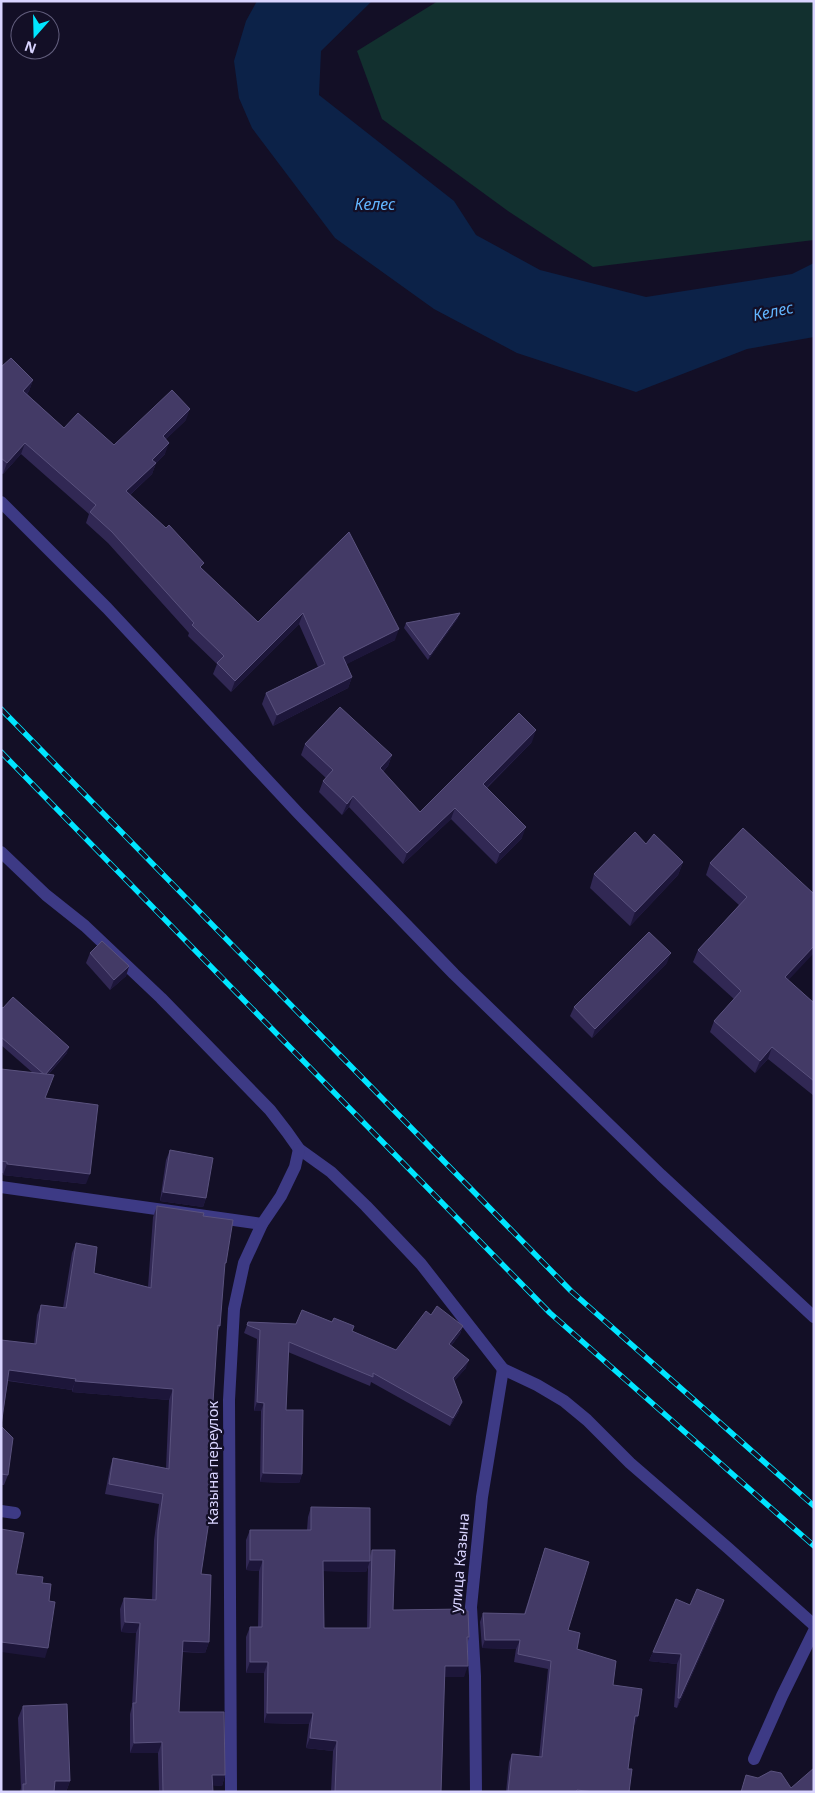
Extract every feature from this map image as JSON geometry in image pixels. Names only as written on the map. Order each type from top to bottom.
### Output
[{"type":"street","points":[[1,502],[107,608],[299,814],[454,974],[661,1175],[814,1317]]},
{"type":"street","points":[[1,852],[46,895],[85,926],[200,1036],[270,1110],[299,1149],[331,1172],[420,1264],[503,1369],[537,1385],[564,1401],[587,1420],[630,1463],[814,1625]]},
{"type":"street","name":"Казына переулок","points":[[231,1792],[229,1400],[234,1309],[244,1263],[262,1224],[282,1196],[295,1167],[299,1149]]},
{"type":"street","points":[[1,1187],[262,1224]]},
{"type":"street","name":"улица Казына","points":[[476,1792],[475,1676],[471,1607],[482,1496],[503,1369]]},
{"type":"street","points":[[1,1511],[15,1513]]},
{"type":"street","points":[[754,1759],[814,1631]]},
{"type":"green space","points":[[438,1],[814,1],[814,240],[593,267],[508,211],[382,119],[357,51]]},
{"type":"water","name":"Келес","points":[[257,1],[372,1],[321,51],[319,95],[454,201],[476,235],[540,270],[646,297],[792,274],[814,263],[814,337],[747,349],[636,392],[517,353],[434,309],[335,238],[252,128],[239,98],[234,61],[246,21]]},
{"type":"building","points":[[11,358],[33,380],[23,391],[64,428],[78,413],[114,445],[172,390],[190,409],[163,436],[169,443],[152,460],[156,463],[126,491],[166,528],[169,525],[204,563],[200,567],[258,622],[349,532],[399,629],[343,657],[352,677],[277,715],[266,693],[325,664],[303,613],[235,681],[217,663],[224,656],[192,625],[194,623],[112,532],[90,512],[96,505],[25,443],[7,463],[1,458],[1,367]]},
{"type":"building","points":[[460,613],[430,655],[406,623]]},
{"type":"building","points":[[340,707],[392,755],[380,768],[420,812],[519,713],[536,730],[483,784],[526,827],[500,853],[455,808],[407,853],[353,796],[347,804],[323,781],[333,770],[305,744]]},
{"type":"building","points":[[743,828],[814,894],[814,946],[785,977],[814,1003],[814,1081],[772,1047],[760,1061],[714,1021],[741,991],[698,950],[747,897],[710,863]]},
{"type":"building","points":[[635,832],[646,844],[654,834],[683,862],[635,912],[594,874]]},
{"type":"building","points":[[649,932],[671,953],[595,1029],[574,1007]]},
{"type":"building","points":[[102,941],[129,966],[114,980],[90,953]]},
{"type":"building","points":[[13,997],[69,1047],[45,1075],[1,1037],[1,1007],[3,1008]]},
{"type":"building","points":[[1,1069],[54,1075],[45,1098],[98,1105],[90,1174],[7,1164],[7,1162],[1,1161]]},
{"type":"building","points":[[170,1150],[213,1158],[206,1198],[163,1192]]},
{"type":"building","points":[[157,1206],[204,1213],[203,1216],[233,1220],[225,1263],[220,1326],[218,1325],[212,1418],[214,1418],[210,1500],[212,1501],[201,1574],[211,1575],[209,1642],[183,1641],[179,1712],[224,1712],[225,1775],[212,1775],[213,1792],[163,1792],[162,1742],[134,1743],[133,1703],[136,1703],[140,1623],[125,1622],[124,1598],[156,1600],[158,1530],[163,1494],[109,1484],[113,1458],[169,1469],[173,1389],[75,1381],[76,1379],[9,1370],[1,1426],[1,1340],[36,1344],[41,1305],[66,1308],[76,1243],[97,1247],[94,1273],[151,1288]]},
{"type":"building","points":[[437,1306],[463,1326],[449,1344],[469,1360],[453,1378],[462,1402],[453,1418],[373,1373],[373,1377],[289,1342],[286,1410],[303,1410],[302,1474],[263,1473],[264,1403],[257,1402],[260,1330],[247,1325],[248,1322],[296,1324],[302,1310],[332,1322],[334,1318],[354,1326],[352,1331],[396,1350],[426,1311],[431,1315]]},
{"type":"building","points":[[1,1426],[13,1438],[8,1475],[1,1474]]},
{"type":"building","points":[[311,1507],[370,1508],[370,1561],[323,1561],[324,1628],[370,1628],[372,1550],[395,1550],[393,1610],[465,1609],[465,1611],[468,1611],[468,1666],[445,1666],[441,1792],[335,1792],[337,1741],[310,1738],[313,1713],[267,1713],[268,1662],[250,1662],[250,1627],[262,1627],[263,1560],[250,1560],[250,1530],[311,1530]]},
{"type":"building","points":[[1,1529],[24,1533],[16,1574],[43,1577],[42,1583],[51,1584],[49,1601],[55,1602],[48,1648],[1,1642]]},
{"type":"building","points":[[545,1548],[589,1562],[568,1630],[580,1633],[577,1649],[616,1661],[613,1685],[642,1689],[638,1716],[635,1716],[628,1769],[632,1769],[629,1792],[577,1790],[576,1792],[508,1792],[512,1754],[542,1757],[551,1661],[518,1654],[520,1640],[485,1640],[483,1613],[525,1614]]},
{"type":"building","points":[[697,1589],[724,1600],[680,1698],[678,1698],[681,1654],[653,1652],[676,1599],[690,1605]]},
{"type":"building","points":[[67,1704],[70,1781],[55,1781],[54,1792],[23,1792],[23,1784],[26,1784],[23,1706]]},
{"type":"building","points":[[814,1768],[814,1792],[741,1792],[746,1775],[758,1778],[771,1771],[781,1773],[791,1788]]},
{"type":"railway","points":[[1,709],[571,1291],[814,1506]]},
{"type":"railway","points":[[1,752],[550,1313],[814,1546]]}]
